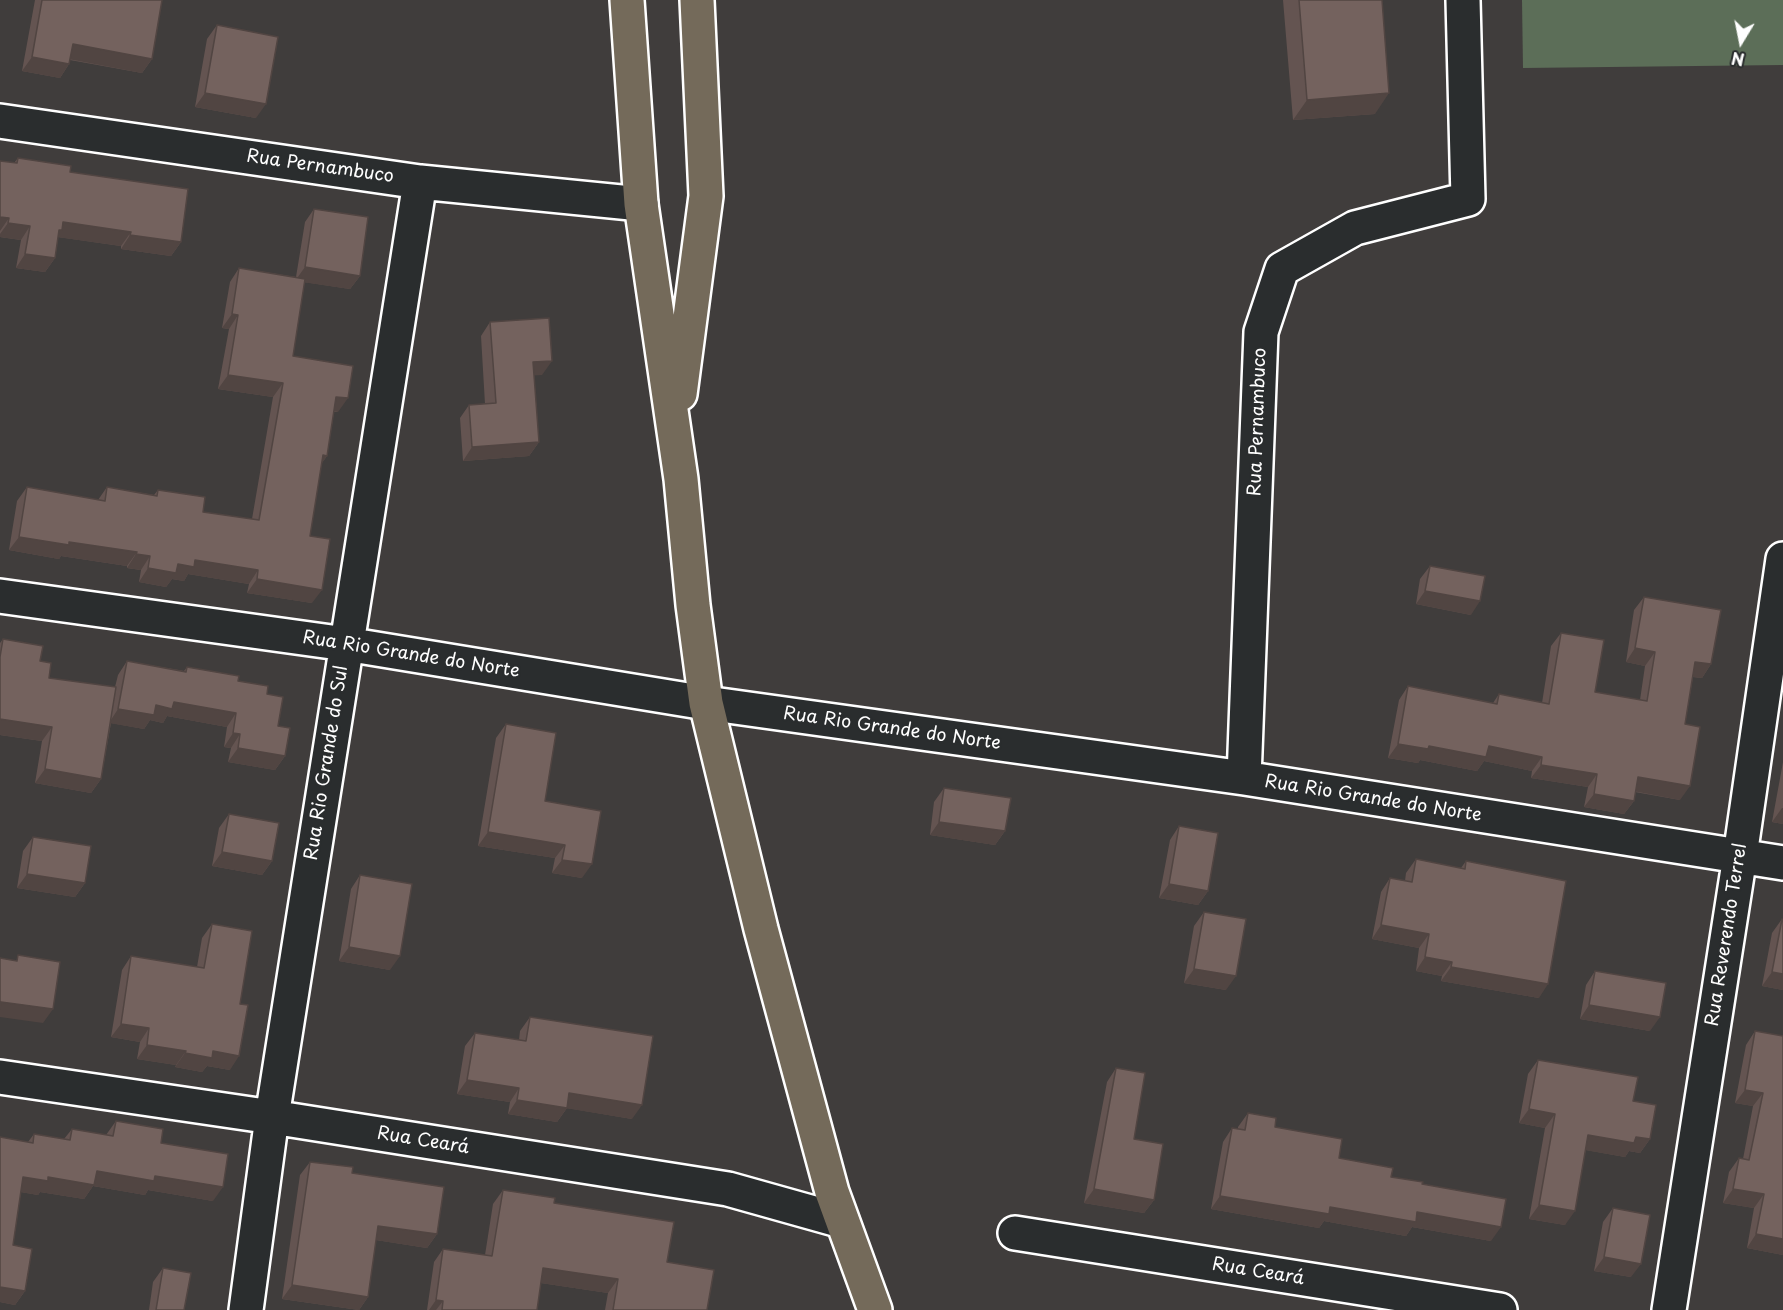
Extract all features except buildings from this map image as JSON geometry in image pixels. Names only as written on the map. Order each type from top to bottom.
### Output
[{"type":"main road","points":[[627,0],[641,204],[675,434],[706,703],[760,929],[832,1192],[875,1310]]},
{"type":"main road","points":[[675,434],[706,196],[697,0]]},
{"type":"street","name":"Rua Pernambuco","points":[[1244,778],[1261,332],[1282,269],[1355,228],[1468,199],[1463,0]]},
{"type":"street","name":"Rua Pernambuco","points":[[0,121],[420,182],[641,204]]},
{"type":"street","name":"Rua Rio Grande do Sul","points":[[246,1310],[272,1117],[420,182]]},
{"type":"street","name":"Rua Reverendo Terrel","points":[[1669,1310],[1740,856],[1783,559]]},
{"type":"street","name":"Rua Rio Grande do Norte","points":[[0,596],[346,644],[706,703],[1244,778],[1783,863]]},
{"type":"street","name":"Rua Ceará","points":[[0,1077],[272,1117],[728,1190],[843,1221]]},
{"type":"street","name":"Rua Ceará","points":[[1015,1233],[1500,1310]]},
{"type":"green space","points":[[1522,0],[1783,0],[1783,65],[1523,68]]}]
